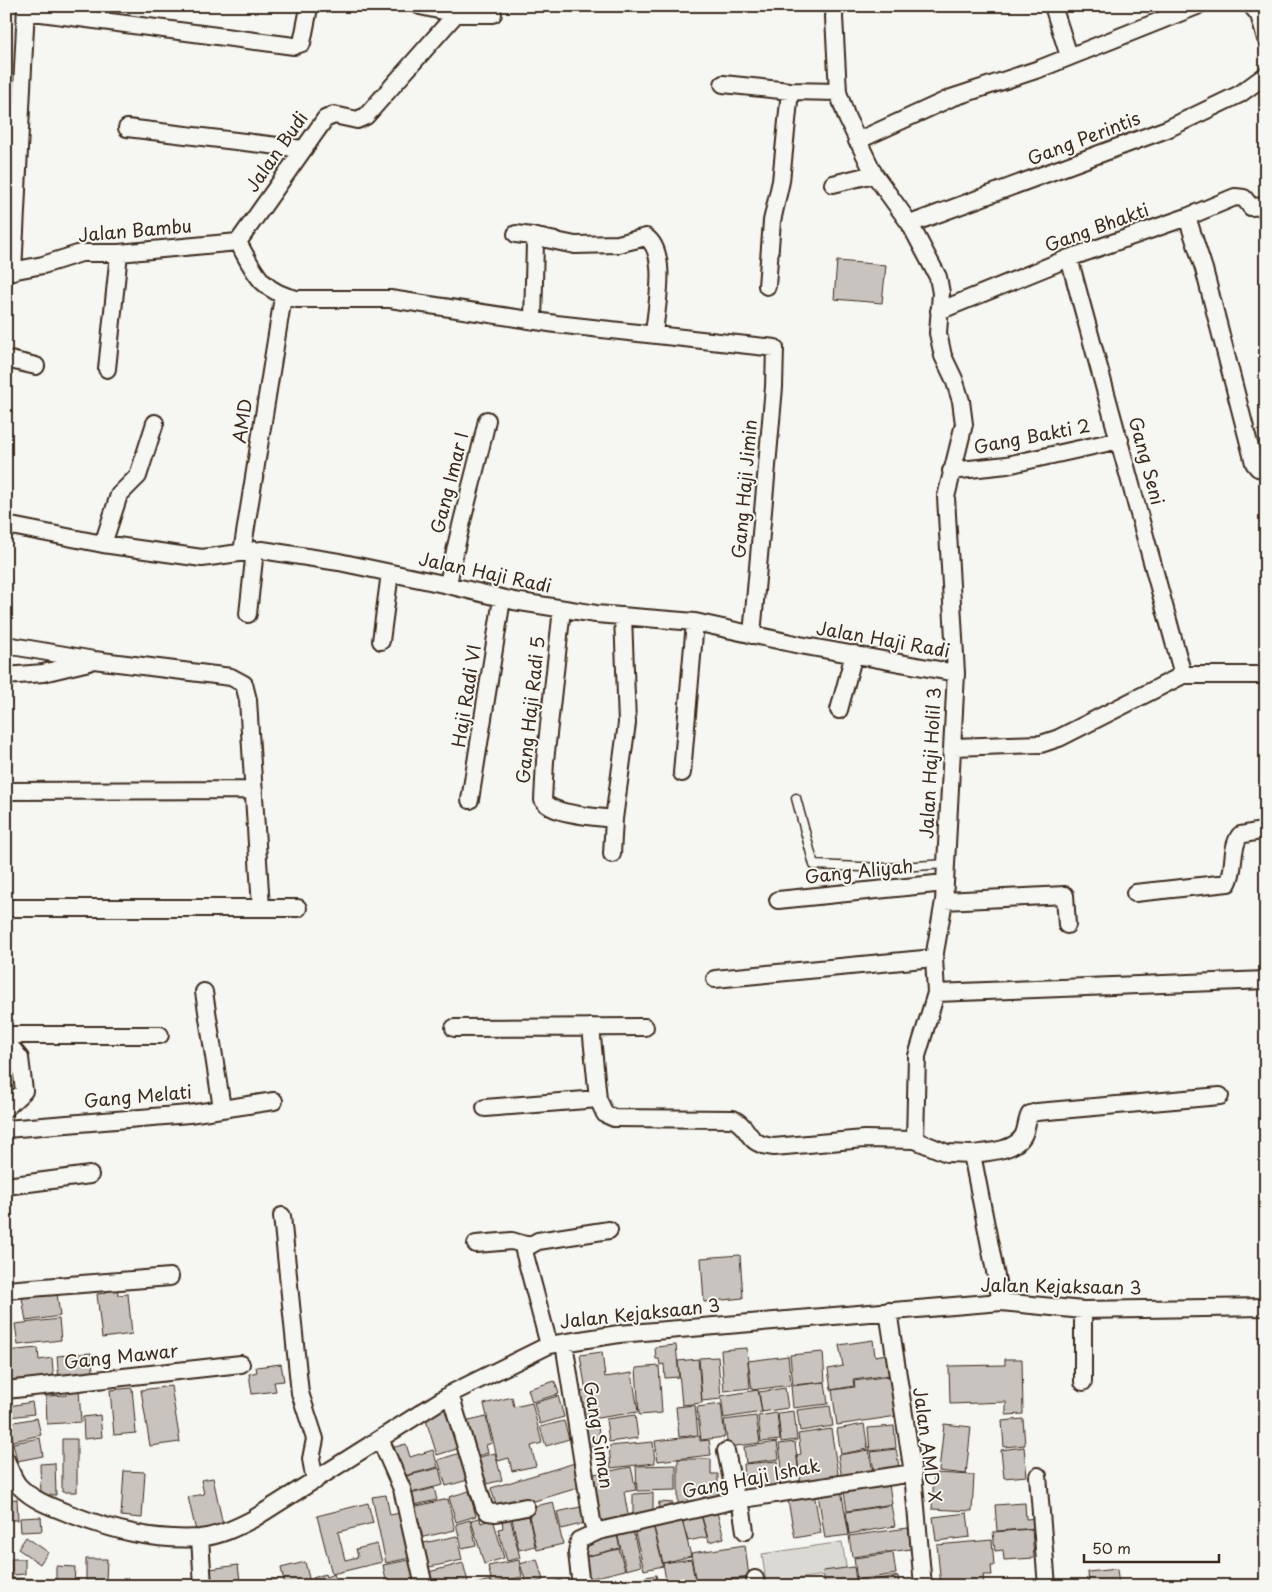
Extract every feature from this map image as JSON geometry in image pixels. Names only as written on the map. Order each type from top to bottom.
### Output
[{"type":"street","points":[[420,6],[493,14]]},
{"type":"street","name":"Jalan Haji Holil 3","points":[[835,6],[838,92],[857,141],[874,174],[910,224],[938,278],[941,293],[938,333],[942,356],[954,379],[961,401],[964,424],[946,497],[946,532],[955,628],[956,673],[954,747],[944,901],[934,958],[936,993],[917,1056],[914,1140]]},
{"type":"street","points":[[1053,6],[1069,56]]},
{"type":"street","points":[[857,141],[952,98],[1039,69],[1197,6]]},
{"type":"street","points":[[1252,6],[1259,15],[1266,39]]},
{"type":"street","points":[[9,272],[26,8],[294,46],[302,43],[308,13]]},
{"type":"street","name":"Jalan Budi","points":[[238,242],[321,123],[329,116],[352,121],[366,116],[460,10]]},
{"type":"street","name":"Gang Perintis","points":[[910,224],[1167,129],[1240,94],[1266,75]]},
{"type":"street","points":[[723,84],[790,91],[838,92]]},
{"type":"street","points":[[767,286],[772,221],[781,181],[790,91]]},
{"type":"street","points":[[127,128],[303,149]]},
{"type":"street","points":[[833,184],[874,174]]},
{"type":"street","name":"Gang Bhakti","points":[[939,311],[1069,258],[1187,217],[1234,197],[1244,198],[1251,207],[1266,206]]},
{"type":"street","points":[[1187,217],[1204,269],[1254,463],[1264,470]]},
{"type":"street","points":[[238,242],[257,277],[270,289],[283,296],[296,299],[390,299],[533,321],[654,334],[660,261],[653,242],[646,237],[618,244],[574,245],[524,235],[535,243],[533,321]]},
{"type":"street","name":"Jalan Bambu","points":[[9,272],[43,265],[81,252],[119,252],[238,242]]},
{"type":"street","points":[[107,369],[119,252]]},
{"type":"street","name":"Gang Seni","points":[[1069,258],[1183,675]]},
{"type":"street","name":"AMD","points":[[248,614],[249,551],[283,296]]},
{"type":"street","name":"Gang Haji Jimin","points":[[654,334],[775,348],[771,434],[752,635]]},
{"type":"street","points":[[6,359],[36,366]]},
{"type":"street","name":"Gang Imar I","points":[[448,585],[456,539],[475,479],[487,420]]},
{"type":"street","points":[[103,544],[119,495],[138,476],[155,423]]},
{"type":"street","name":"Gang Bakti 2","points":[[951,471],[1007,465],[1120,440]]},
{"type":"street","name":"Jalan Haji Radi","points":[[7,527],[103,544],[202,558],[249,551],[339,562],[448,585],[502,599],[562,609],[695,622],[752,635],[956,673]]},
{"type":"street","points":[[380,641],[390,573]]},
{"type":"street","name":"Haji Radi VI","points":[[470,800],[502,599]]},
{"type":"street","name":"Gang Haji Radi 5","points":[[562,609],[542,795],[545,804],[550,807],[574,814],[614,818]]},
{"type":"street","points":[[612,854],[614,818],[628,722],[623,616]]},
{"type":"street","points":[[682,773],[695,622]]},
{"type":"street","points":[[6,645],[94,660],[231,677],[240,680],[247,691],[248,700],[260,908]]},
{"type":"street","points":[[839,710],[854,654]]},
{"type":"street","points":[[6,676],[43,674],[94,660]]},
{"type":"street","points":[[954,747],[1041,744],[1059,738],[1183,675],[1266,675]]},
{"type":"street","points":[[6,792],[254,790]]},
{"type":"street","points":[[1135,893],[1228,883],[1231,877],[1234,848],[1240,835],[1266,830]]},
{"type":"street","name":"Gang Aliyah","points":[[778,900],[945,883]]},
{"type":"street","points":[[944,901],[1065,895],[1066,925]]},
{"type":"street","points":[[6,908],[298,908]]},
{"type":"street","points":[[715,979],[934,958]]},
{"type":"street","points":[[936,993],[1266,980]]},
{"type":"street","points":[[204,992],[222,1108]]},
{"type":"street","points":[[591,1027],[598,1098],[605,1114],[614,1118],[733,1119],[740,1123],[751,1140],[762,1146],[774,1147],[864,1139],[914,1140],[947,1153],[972,1154],[1007,1148],[1022,1138],[1030,1114],[1037,1112],[1220,1096]]},
{"type":"street","points":[[454,1028],[646,1027]]},
{"type":"street","points":[[7,1043],[160,1035]]},
{"type":"street","points":[[6,1108],[24,1091],[20,1058],[7,1043]]},
{"type":"street","points":[[485,1108],[598,1098]]},
{"type":"street","name":"Gang Melati","points":[[6,1129],[189,1114],[274,1101]]},
{"type":"street","points":[[972,1154],[1002,1302]]},
{"type":"street","points":[[6,1186],[90,1175]]},
{"type":"street","points":[[282,1216],[300,1393],[315,1438],[311,1459],[315,1481]]},
{"type":"street","points":[[476,1244],[512,1241],[529,1246],[538,1241],[609,1230]]},
{"type":"street","name":"Gang Siman","points":[[529,1246],[524,1251],[524,1256],[556,1344],[592,1521],[595,1529],[599,1531]]},
{"type":"street","points":[[6,1290],[170,1277]]},
{"type":"street","name":"Jalan Kejaksaan 3","points":[[6,1460],[12,1487],[49,1506],[115,1530],[163,1538],[200,1538],[237,1528],[315,1481],[450,1394],[556,1344],[619,1334],[1002,1302],[1084,1310],[1266,1307]]},
{"type":"street","points":[[1082,1382],[1084,1310]]},
{"type":"street","name":"Jalan AMD X","points":[[888,1311],[913,1472],[922,1586]]},
{"type":"street","name":"Gang Mawar","points":[[6,1390],[241,1364]]},
{"type":"street","points":[[450,1394],[484,1507],[488,1512],[496,1513],[526,1507]]},
{"type":"street","points":[[380,1439],[400,1483],[424,1586]]},
{"type":"street","points":[[726,1451],[745,1531]]},
{"type":"street","name":"Gang Haji Ishak","points":[[581,1586],[577,1553],[579,1540],[599,1531],[738,1499],[913,1472]]},
{"type":"street","points":[[1038,1476],[1047,1586]]},
{"type":"street","points":[[200,1538],[204,1586]]},
{"type":"lane","points":[[796,798],[814,865],[885,868],[946,864]]},
{"type":"shaded area","points":[[842,1542],[847,1572],[766,1583],[762,1554]]},
{"type":"building","points":[[837,261],[886,265],[882,303],[834,299]]},
{"type":"building","points":[[740,1255],[743,1298],[704,1302],[701,1258]]},
{"type":"building","points":[[117,1286],[118,1295],[128,1294],[132,1334],[102,1338],[97,1294],[106,1293],[105,1288]]},
{"type":"building","points":[[57,1293],[60,1316],[26,1321],[22,1298]]},
{"type":"building","points":[[59,1319],[61,1340],[18,1345],[15,1324]]},
{"type":"building","points":[[873,1340],[875,1356],[887,1354],[890,1375],[853,1380],[854,1386],[831,1390],[828,1369],[843,1366],[839,1345]]},
{"type":"building","points":[[676,1345],[679,1377],[665,1378],[664,1364],[660,1365],[659,1359],[656,1359],[655,1347]]},
{"type":"building","points":[[38,1348],[39,1360],[52,1358],[54,1382],[34,1384],[33,1378],[9,1380],[6,1351]]},
{"type":"building","points":[[747,1348],[750,1388],[724,1391],[721,1350]]},
{"type":"building","points":[[602,1352],[605,1377],[632,1373],[638,1412],[577,1421],[573,1393],[586,1391],[580,1355]]},
{"type":"building","points":[[823,1352],[825,1382],[793,1385],[790,1355]]},
{"type":"building","points":[[91,1353],[94,1378],[59,1382],[57,1356]]},
{"type":"building","points":[[788,1356],[791,1385],[752,1390],[748,1361]]},
{"type":"building","points":[[718,1357],[721,1399],[702,1401],[699,1358]]},
{"type":"building","points":[[698,1359],[702,1403],[682,1405],[678,1361]]},
{"type":"building","points":[[1005,1359],[1022,1359],[1023,1414],[1006,1415],[1006,1402],[950,1404],[949,1366],[1005,1365]]},
{"type":"building","points":[[281,1364],[284,1381],[274,1382],[276,1391],[252,1394],[249,1374],[257,1372],[256,1367]]},
{"type":"building","points":[[659,1366],[662,1413],[639,1415],[636,1368]]},
{"type":"building","points":[[891,1376],[897,1416],[837,1425],[832,1390],[855,1387],[854,1381]]},
{"type":"building","points":[[555,1381],[559,1394],[532,1402],[528,1389]]},
{"type":"building","points":[[825,1382],[828,1404],[793,1408],[791,1386]]},
{"type":"building","points":[[171,1386],[180,1442],[150,1446],[141,1390]]},
{"type":"building","points":[[132,1388],[136,1433],[114,1435],[110,1390]]},
{"type":"building","points":[[785,1388],[788,1408],[762,1412],[759,1392]]},
{"type":"building","points":[[67,1389],[79,1389],[81,1422],[47,1424],[46,1396],[67,1395]]},
{"type":"building","points":[[758,1390],[762,1412],[724,1418],[721,1396]]},
{"type":"building","points":[[558,1396],[564,1417],[540,1424],[534,1403]]},
{"type":"building","points":[[512,1397],[514,1407],[532,1403],[542,1443],[531,1446],[536,1466],[512,1471],[509,1458],[498,1461],[484,1404]]},
{"type":"building","points":[[32,1402],[34,1414],[10,1417],[9,1406]]},
{"type":"building","points":[[721,1404],[725,1437],[701,1440],[697,1407]]},
{"type":"building","points":[[695,1405],[698,1435],[679,1437],[676,1407]]},
{"type":"building","points":[[449,1406],[463,1447],[437,1455],[424,1414]]},
{"type":"building","points":[[830,1406],[833,1426],[800,1431],[797,1410]]},
{"type":"building","points":[[794,1411],[797,1440],[781,1442],[778,1413]]},
{"type":"building","points":[[777,1413],[780,1440],[761,1442],[758,1416]]},
{"type":"building","points":[[100,1415],[102,1437],[84,1439],[83,1417]]},
{"type":"building","points":[[635,1415],[638,1438],[609,1442],[606,1419]]},
{"type":"building","points":[[756,1416],[760,1443],[728,1447],[724,1420]]},
{"type":"building","points":[[486,1417],[492,1443],[486,1445],[488,1453],[474,1457],[465,1422]]},
{"type":"building","points":[[37,1418],[41,1435],[13,1441],[9,1423]]},
{"type":"building","points":[[1023,1419],[1025,1445],[1004,1447],[1002,1421]]},
{"type":"building","points":[[564,1421],[569,1439],[546,1446],[540,1427]]},
{"type":"building","points":[[864,1424],[868,1449],[841,1454],[837,1429]]},
{"type":"building","points":[[944,1424],[971,1427],[966,1474],[939,1471]]},
{"type":"building","points":[[598,1425],[600,1445],[582,1447],[579,1427]]},
{"type":"building","points":[[894,1426],[896,1448],[870,1451],[868,1428]]},
{"type":"building","points":[[831,1429],[839,1480],[801,1486],[797,1455],[801,1454],[798,1434]]},
{"type":"building","points":[[700,1436],[700,1441],[709,1440],[711,1455],[658,1461],[655,1441]]},
{"type":"building","points":[[40,1438],[43,1456],[17,1461],[13,1443]]},
{"type":"building","points":[[62,1439],[77,1439],[77,1492],[62,1492]]},
{"type":"building","points":[[653,1442],[655,1463],[611,1468],[609,1446]]},
{"type":"building","points":[[777,1442],[779,1459],[746,1463],[744,1447]]},
{"type":"building","points":[[795,1442],[799,1475],[783,1477],[779,1444]]},
{"type":"building","points":[[406,1444],[410,1457],[433,1450],[438,1467],[400,1477],[391,1448]]},
{"type":"building","points":[[1024,1447],[1027,1476],[1004,1478],[1001,1450]]},
{"type":"building","points":[[896,1449],[899,1467],[874,1471],[871,1452]]},
{"type":"building","points":[[869,1450],[873,1473],[842,1479],[838,1455]]},
{"type":"building","points":[[460,1453],[468,1480],[446,1486],[438,1460]]},
{"type":"building","points":[[495,1453],[502,1480],[483,1485],[476,1458]]},
{"type":"building","points":[[678,1459],[711,1459],[711,1474],[718,1474],[718,1502],[703,1502],[703,1492],[688,1492],[688,1504],[678,1504]]},
{"type":"building","points":[[778,1461],[781,1490],[759,1493],[757,1480],[745,1482],[744,1464]]},
{"type":"building","points":[[55,1463],[56,1495],[41,1495],[40,1464]]},
{"type":"building","points":[[575,1463],[581,1487],[498,1512],[491,1488]]},
{"type":"building","points":[[676,1465],[676,1490],[637,1491],[636,1466]]},
{"type":"building","points":[[631,1467],[636,1490],[624,1492],[629,1520],[599,1526],[589,1475]]},
{"type":"building","points":[[439,1468],[443,1485],[410,1493],[406,1476]]},
{"type":"building","points":[[124,1471],[145,1472],[142,1518],[121,1516]]},
{"type":"building","points":[[934,1473],[974,1475],[972,1511],[932,1509]]},
{"type":"building","points":[[213,1478],[223,1525],[196,1531],[188,1497],[204,1494],[201,1480]]},
{"type":"building","points":[[888,1478],[892,1504],[847,1511],[843,1485]]},
{"type":"building","points":[[840,1484],[849,1535],[825,1538],[817,1488]]},
{"type":"building","points":[[434,1488],[437,1500],[410,1506],[407,1495]]},
{"type":"building","points":[[469,1491],[476,1516],[456,1522],[449,1497]]},
{"type":"building","points":[[797,1491],[814,1493],[821,1533],[795,1538],[788,1501],[799,1499]]},
{"type":"building","points":[[653,1493],[653,1517],[633,1518],[633,1494]]},
{"type":"building","points":[[386,1495],[390,1515],[400,1513],[410,1558],[386,1563],[372,1497]]},
{"type":"building","points":[[17,1499],[18,1520],[6,1520],[6,1500]]},
{"type":"building","points":[[448,1499],[455,1530],[415,1539],[408,1508]]},
{"type":"building","points":[[553,1502],[563,1544],[537,1550],[527,1508]]},
{"type":"building","points":[[659,1502],[673,1503],[672,1515],[658,1514]]},
{"type":"building","points":[[368,1503],[373,1523],[338,1532],[345,1560],[358,1557],[356,1549],[377,1544],[382,1562],[332,1574],[317,1516]]},
{"type":"building","points":[[1025,1503],[1026,1519],[1037,1518],[1037,1528],[997,1531],[995,1505]]},
{"type":"building","points":[[891,1505],[895,1526],[849,1534],[846,1512]]},
{"type":"building","points":[[585,1506],[589,1522],[561,1529],[557,1512]]},
{"type":"building","points":[[716,1509],[724,1538],[709,1542],[701,1513]]},
{"type":"building","points":[[967,1513],[970,1537],[936,1541],[933,1517]]},
{"type":"building","points":[[701,1515],[707,1537],[688,1541],[682,1520]]},
{"type":"building","points":[[529,1516],[535,1546],[519,1550],[512,1519]]},
{"type":"building","points":[[681,1516],[691,1556],[663,1563],[653,1523]]},
{"type":"building","points":[[41,1517],[42,1531],[21,1532],[20,1518]]},
{"type":"building","points":[[510,1517],[520,1558],[507,1561],[498,1529],[503,1528],[502,1519]]},
{"type":"building","points":[[480,1518],[481,1523],[493,1519],[504,1558],[484,1564],[471,1520]]},
{"type":"building","points":[[470,1520],[476,1545],[462,1548],[456,1524]]},
{"type":"building","points":[[652,1521],[663,1566],[644,1570],[633,1525]]},
{"type":"building","points":[[632,1526],[641,1566],[626,1570],[616,1529]]},
{"type":"building","points":[[908,1528],[911,1549],[852,1557],[849,1536]]},
{"type":"building","points":[[1032,1529],[1034,1558],[1004,1560],[1003,1550],[995,1551],[993,1532]]},
{"type":"building","points":[[616,1532],[620,1548],[584,1557],[580,1541]]},
{"type":"building","points":[[457,1536],[462,1560],[425,1568],[419,1544]]},
{"type":"building","points":[[26,1537],[48,1552],[40,1564],[18,1549]]},
{"type":"building","points":[[992,1540],[994,1566],[991,1566],[992,1575],[983,1575],[984,1584],[941,1586],[937,1545]]},
{"type":"building","points":[[745,1545],[749,1577],[696,1584],[691,1553]]},
{"type":"building","points":[[619,1549],[625,1570],[584,1580],[579,1558]]},
{"type":"building","points":[[893,1553],[896,1574],[857,1580],[854,1558]]},
{"type":"building","points":[[11,1559],[25,1559],[25,1574],[12,1575]]},
{"type":"building","points":[[86,1559],[107,1559],[106,1581],[86,1581]]},
{"type":"building","points":[[414,1559],[419,1585],[387,1586],[383,1565]]},
{"type":"building","points":[[537,1559],[543,1580],[527,1585],[520,1564]]},
{"type":"building","points":[[691,1559],[696,1586],[667,1586],[663,1563]]},
{"type":"building","points":[[519,1560],[522,1577],[492,1583],[488,1566]]},
{"type":"building","points":[[305,1562],[311,1586],[285,1586],[281,1568]]},
{"type":"building","points":[[463,1563],[468,1582],[456,1586],[429,1586],[425,1573]]},
{"type":"building","points":[[238,1565],[240,1581],[212,1585],[210,1569]]},
{"type":"building","points":[[56,1566],[75,1567],[74,1586],[56,1586]]},
{"type":"building","points":[[854,1567],[857,1586],[825,1586],[823,1571]]},
{"type":"building","points":[[1117,1569],[1119,1586],[1089,1586],[1088,1572]]},
{"type":"building","points":[[325,1574],[326,1577],[334,1574],[338,1586],[315,1586],[313,1578]]},
{"type":"building","points":[[656,1575],[658,1586],[614,1586],[613,1584]]},
{"type":"building","points":[[898,1576],[899,1584],[916,1582],[917,1586],[859,1586],[859,1582]]},
{"type":"building","points":[[9,1578],[49,1579],[49,1586],[9,1586]]},
{"type":"building","points":[[746,1579],[747,1586],[726,1586],[726,1582]]},
{"type":"building","points":[[275,1580],[277,1586],[248,1586]]},
{"type":"building","points":[[490,1580],[492,1586],[469,1586]]},
{"type":"building","points":[[561,1580],[562,1586],[535,1586]]},
{"type":"building","points":[[612,1582],[613,1586],[594,1586]]}]
